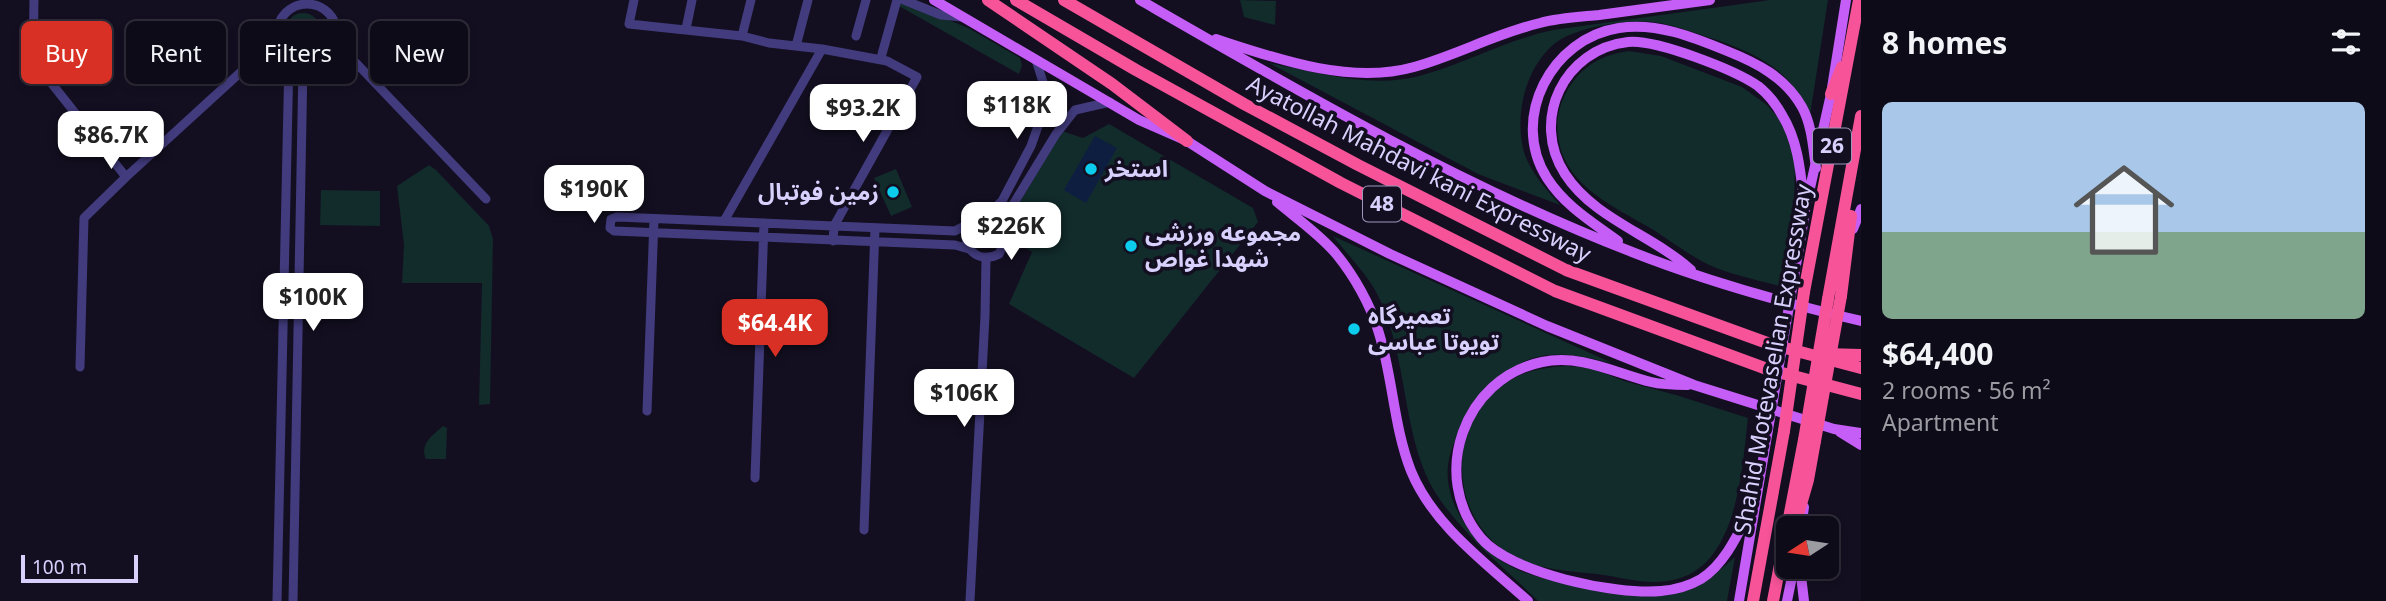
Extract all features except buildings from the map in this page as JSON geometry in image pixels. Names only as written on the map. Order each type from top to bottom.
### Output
[{"type":"highway","points":[[988,0],[1112,84],[1187,141]]},
{"type":"highway","name":"Ayatollah Mahdavi kani Expressway","points":[[1016,0],[1136,70],[1341,183],[1555,291],[1767,369],[1861,394]]},
{"type":"highway","name":"Ayatollah Mahdavi kani Expressway","points":[[1064,0],[1244,104],[1566,270],[1802,354]]},
{"type":"highway","name":"Shahid Motevaselian Expressway","points":[[1753,601],[1784,431],[1804,292],[1859,0]]},
{"type":"highway","points":[[1831,94],[1854,34]]},
{"type":"highway","name":"Shahid Motevaselian Expressway","points":[[1835,297],[1861,116]]},
{"type":"highway","points":[[1798,516],[1808,480],[1809,441],[1835,297],[1848,242],[1861,153]]},
{"type":"highway","points":[[1802,354],[1861,355]]},
{"type":"highway","name":"48","points":[[1802,354],[1861,368]]},
{"type":"highway","name":"Shahid Motevaselian Expressway","points":[[1778,600],[1809,441]]},
{"type":"highway","points":[[1778,600],[1782,579]]},
{"type":"main road","points":[[934,0],[1139,120],[1187,141],[1265,191],[1457,285],[1593,346],[1694,385],[1834,429],[1861,433]]},
{"type":"main road","name":"Ayatollah Mahdavi kani Expressway","points":[[1140,0],[1236,57],[1478,184],[1631,252],[1772,298],[1859,320]]},
{"type":"main road","points":[[1198,34],[1276,59],[1345,71],[1376,73],[1415,67],[1542,22],[1710,0]]},
{"type":"main road","points":[[1739,601],[1805,212],[1831,94],[1846,0]]},
{"type":"main road","points":[[1631,252],[1571,207],[1546,176],[1535,148],[1534,118],[1543,84],[1554,65],[1581,40],[1602,32],[1639,26],[1664,29],[1752,61],[1772,73],[1791,90],[1803,108],[1810,128],[1816,169]]},
{"type":"main road","points":[[1695,274],[1678,258],[1598,208],[1567,177],[1558,162],[1550,131],[1555,98],[1562,82],[1589,56],[1618,44],[1640,42],[1725,69],[1761,89],[1780,111],[1793,137],[1798,154],[1805,212]]},
{"type":"main road","points":[[1265,191],[1336,253],[1366,301],[1378,330],[1399,433],[1411,471],[1430,507],[1464,543],[1528,601]]},
{"type":"main road","points":[[1848,242],[1861,209]]},
{"type":"main road","points":[[1694,385],[1651,382],[1608,367],[1567,360],[1538,363],[1519,369],[1500,381],[1476,405],[1466,422],[1456,462],[1456,482],[1462,506],[1482,539],[1511,561],[1524,567],[1607,588],[1660,591],[1687,585],[1703,577],[1720,562],[1755,501]]},
{"type":"main road","points":[[1834,429],[1861,446]]},
{"type":"main road","points":[[1803,516],[1808,480]]},
{"type":"main road","points":[[1778,600],[1788,579]]},
{"type":"main road","points":[[1801,579],[1804,601]]},
{"type":"street","points":[[34,0],[33,60],[126,177]]},
{"type":"street","points":[[635,0],[629,24],[742,36],[769,43],[822,49],[887,61],[917,77],[834,226],[833,241]]},
{"type":"street","points":[[686,29],[692,0]]},
{"type":"street","points":[[742,36],[751,0]]},
{"type":"street","points":[[796,46],[808,0]]},
{"type":"street","points":[[856,36],[866,0]]},
{"type":"street","points":[[882,54],[897,0]]},
{"type":"street","points":[[904,0],[941,15],[962,17]]},
{"type":"street","points":[[280,21],[288,10],[307,1],[332,15],[334,21]]},
{"type":"street","points":[[724,221],[822,49]]},
{"type":"street","points":[[1036,60],[1048,98],[1031,146],[1002,201],[983,219],[955,231],[615,217],[609,223],[610,228],[614,231],[654,234],[956,245],[969,249],[976,256],[986,258],[999,254],[1003,247],[1014,204],[1059,129],[1075,110],[1110,102]]},
{"type":"street","points":[[356,63],[486,199]]},
{"type":"street","points":[[80,367],[84,218],[240,72]]},
{"type":"street","points":[[278,601],[288,84]]},
{"type":"street","points":[[293,601],[303,84]]},
{"type":"street","points":[[647,411],[654,219]]},
{"type":"street","points":[[983,219],[993,220],[1004,235]]},
{"type":"street","points":[[755,478],[764,223]]},
{"type":"street","points":[[969,225],[965,233],[969,249]]},
{"type":"street","points":[[864,530],[875,228]]},
{"type":"street","points":[[970,601],[986,258]]},
{"type":"green space","points":[[901,0],[968,28],[1020,58],[1022,65],[1019,74],[899,6]]},
{"type":"green space","points":[[1240,0],[1276,1],[1275,25],[1244,17]]},
{"type":"green space","points":[[1770,0],[1828,0],[1810,115],[1793,86],[1783,75],[1759,58],[1676,27],[1641,21],[1615,23],[1574,33],[1554,44],[1544,54],[1529,79],[1520,123],[1524,152],[1530,167],[1560,205],[1478,174],[1269,63],[1344,78],[1400,80],[1436,71],[1553,30]]},
{"type":"green space","points":[[303,13],[317,21],[289,21],[296,14]]},
{"type":"green space","points":[[1629,51],[1661,56],[1742,87],[1767,105],[1782,122],[1795,161],[1794,214],[1783,287],[1724,271],[1700,260],[1606,202],[1580,181],[1569,168],[1557,130],[1560,108],[1568,89],[1581,72],[1598,60]]},
{"type":"green space","name":"مجموعه ورزشی شهدا غواص","points":[[1109,124],[1253,208],[1258,222],[1134,378],[1009,304],[1032,252],[1013,240],[1013,214],[1062,131],[1083,138]]},
{"type":"green space","points":[[429,165],[489,226],[493,239],[490,404],[479,405],[482,283],[402,283],[404,245],[397,186]]},
{"type":"green space","name":"زمین فوتبال","points":[[896,169],[912,207],[891,216],[874,178]]},
{"type":"green space","points":[[321,190],[380,191],[380,226],[320,225]]},
{"type":"green space","points":[[1333,236],[1612,363],[1563,354],[1533,358],[1507,373],[1470,406],[1451,450],[1448,480],[1455,507],[1479,542],[1500,560],[1522,572],[1596,589],[1656,596],[1687,590],[1717,572],[1735,557],[1727,601],[1538,601],[1476,542],[1435,492],[1418,452],[1393,335],[1385,312],[1371,283]]},
{"type":"green space","points":[[1565,366],[1591,368],[1624,381],[1748,418],[1739,487],[1733,511],[1725,534],[1713,554],[1697,570],[1677,579],[1650,582],[1547,568],[1515,557],[1493,541],[1476,520],[1466,496],[1462,471],[1464,445],[1473,420],[1488,399],[1515,377]]},
{"type":"green space","points":[[443,426],[447,428],[446,459],[426,459],[426,444]]},
{"type":"water","name":"استخر","points":[[1095,136],[1117,148],[1086,203],[1064,190]]},
{"type":"place","name":"استخر","points":[[1091,169]]},
{"type":"place","name":"زمین فوتبال","points":[[893,192]]},
{"type":"place","name":"مجموعه ورزشی شهدا غواص","points":[[1131,246]]},
{"type":"place","name":"تعمیرگاه تویوتا عباسی","points":[[1354,329]]}]
